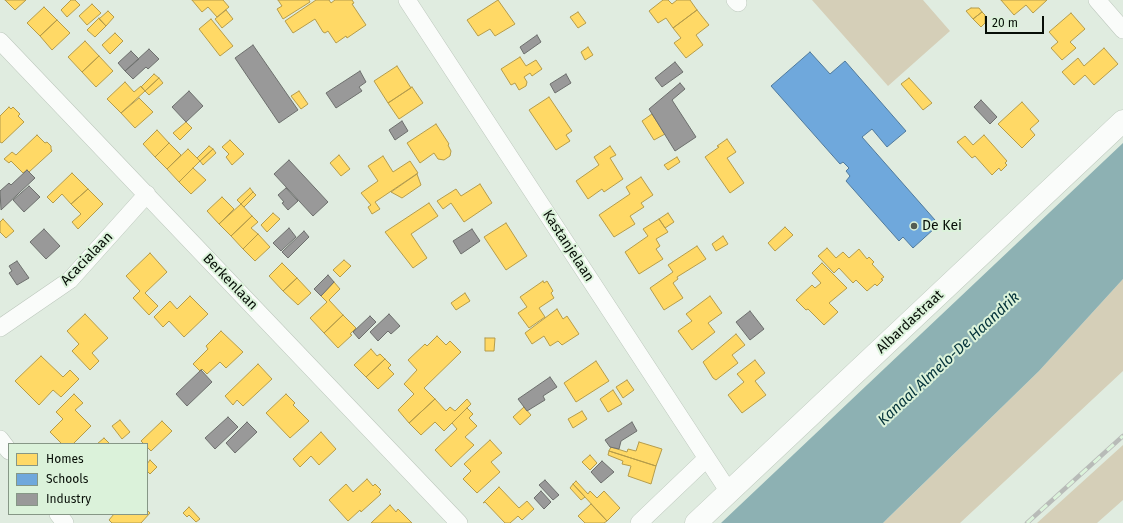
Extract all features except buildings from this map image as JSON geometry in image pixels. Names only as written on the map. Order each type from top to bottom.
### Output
[{"type":"street","name":"Kastanjelaan","points":[[407,0],[729,492]]},
{"type":"street","points":[[1097,0],[1123,30]]},
{"type":"street","name":"Berkenlaan","points":[[0,41],[459,523]]},
{"type":"street","name":"Albardastraat","points":[[696,523],[1123,121]]},
{"type":"street","name":"Acacialaan","points":[[0,328],[70,280],[147,194]]},
{"type":"street","points":[[0,439],[8,450]]},
{"type":"street","points":[[639,523],[706,459]]},
{"type":"street","points":[[59,515],[65,523]]},
{"type":"shaded area","points":[[812,0],[923,0],[950,31],[888,86]]},
{"type":"shaded area","points":[[1123,279],[1123,371],[960,523],[883,523],[1039,371]]},
{"type":"shaded area","points":[[1123,445],[1123,500],[1097,523],[1037,523]]},
{"type":"water","name":"Kanaal Almelo-De Haandrik","points":[[1123,143],[1123,279],[1039,371],[883,523],[721,523]]},
{"type":"railway","points":[[1027,523],[1123,436]]},
{"type":"place","name":"De Kei","points":[[914,226]]}]
